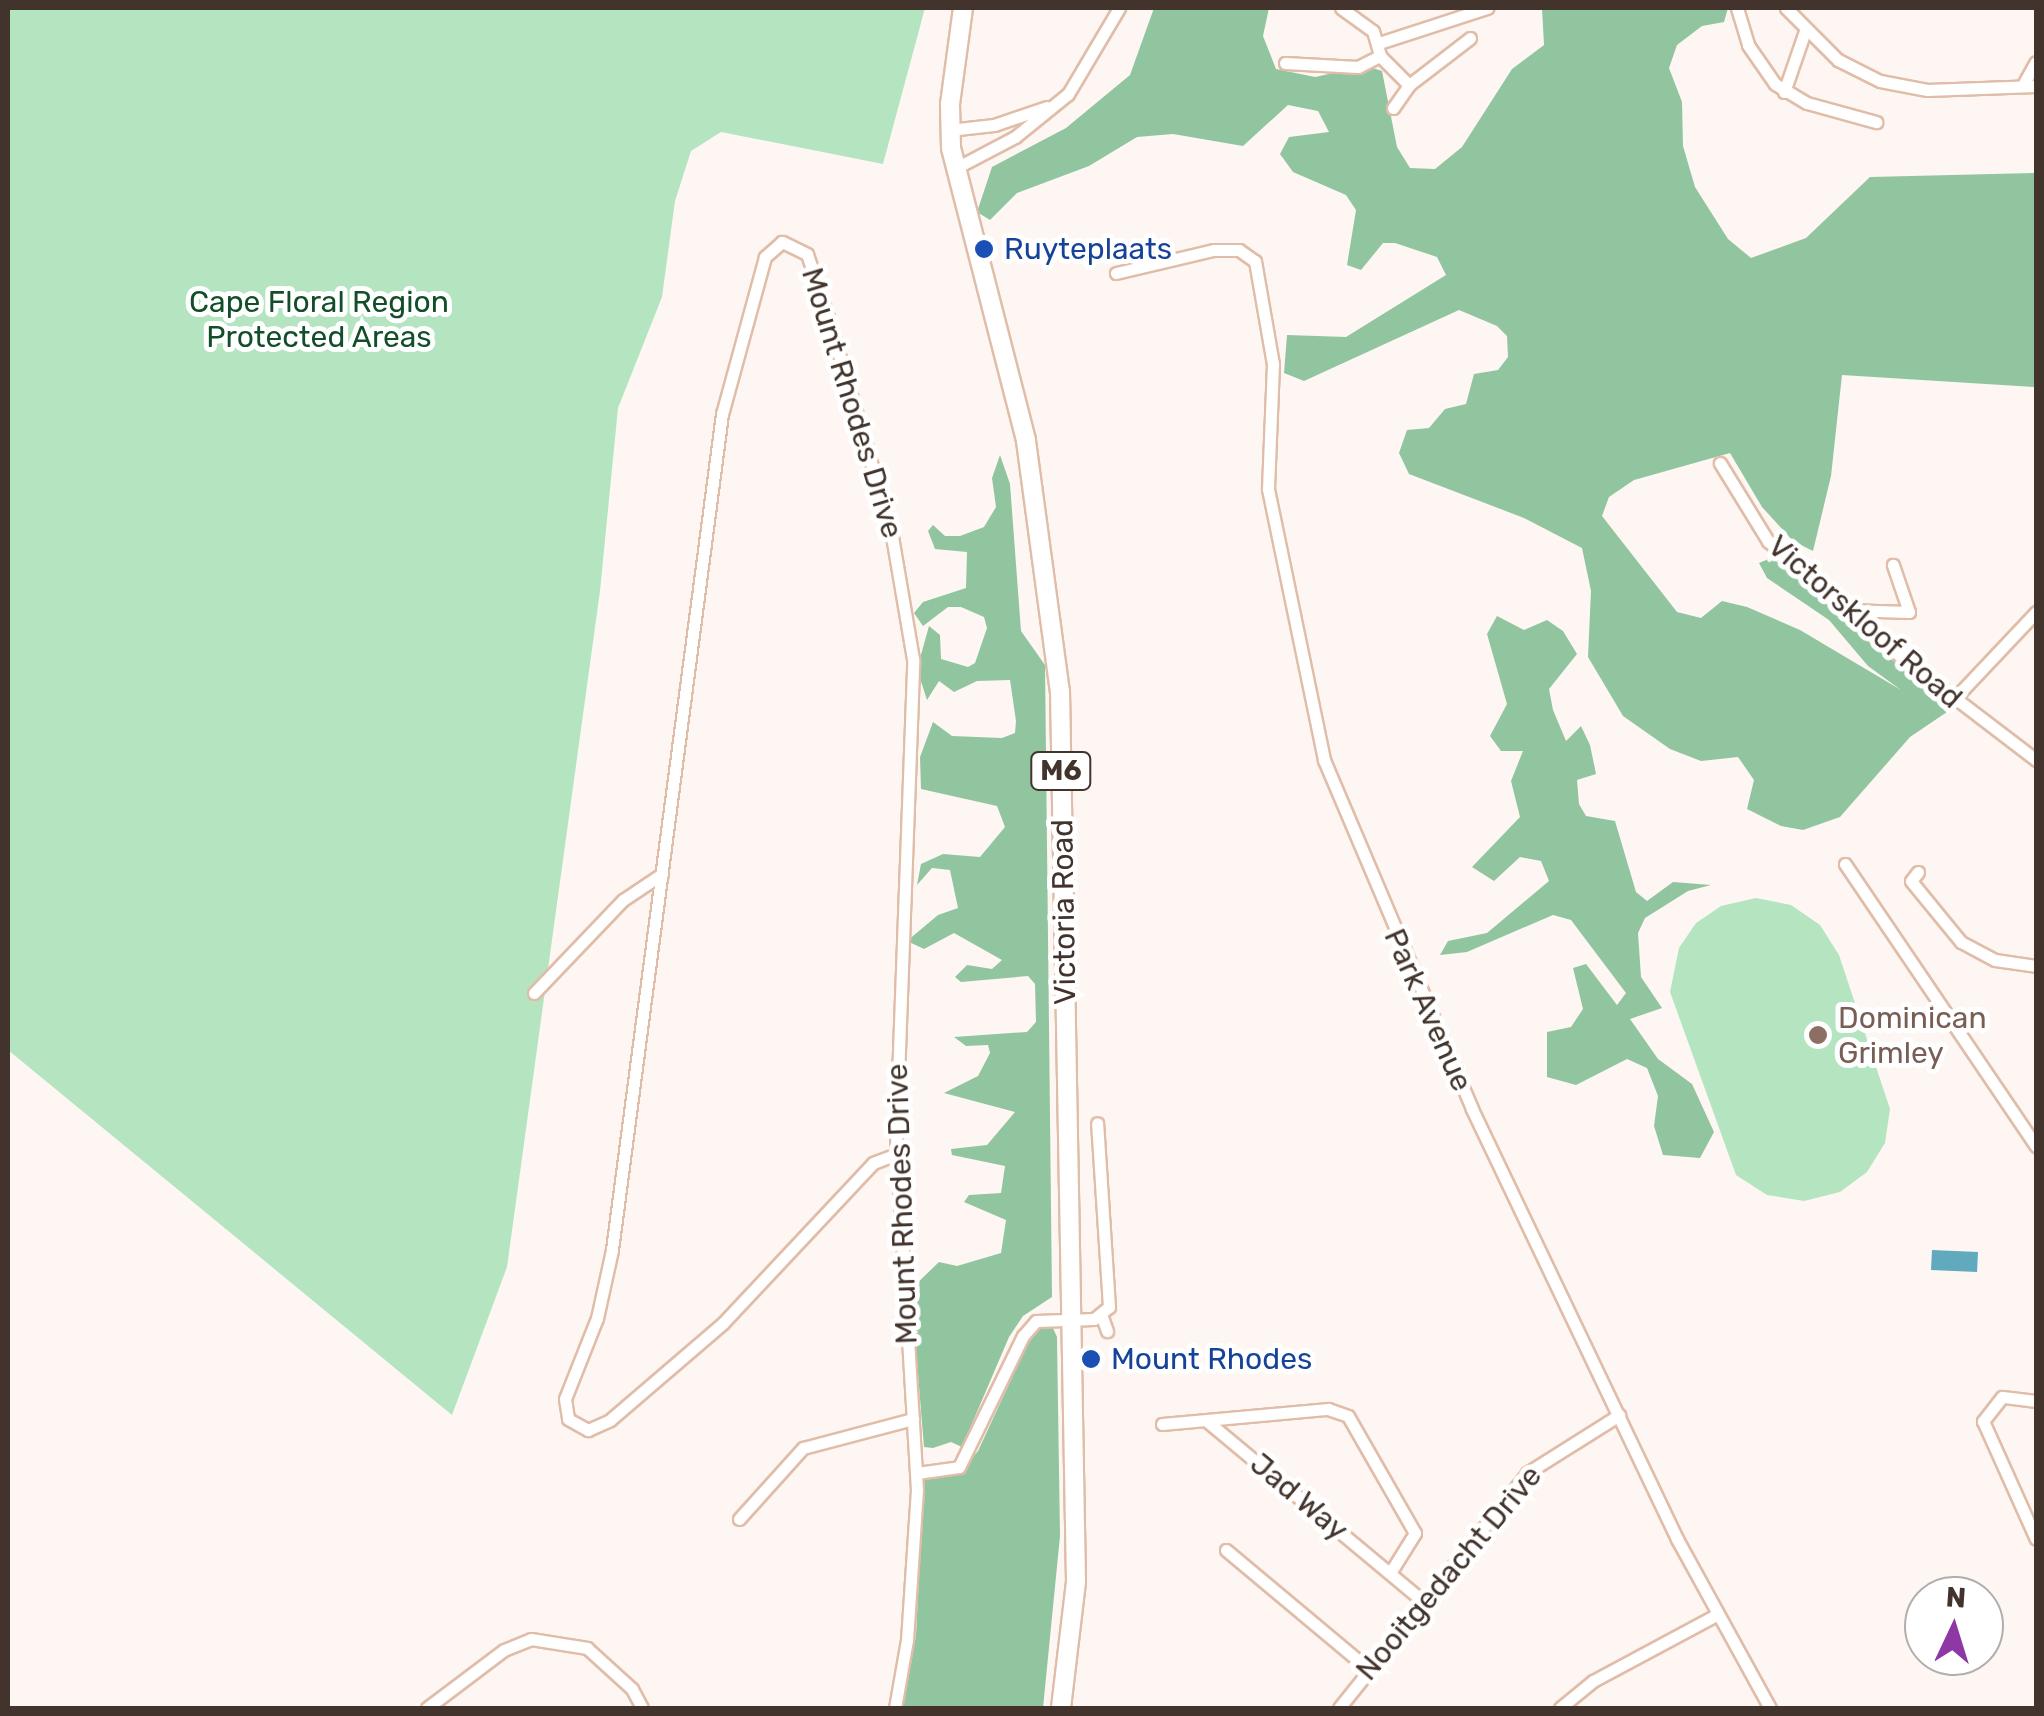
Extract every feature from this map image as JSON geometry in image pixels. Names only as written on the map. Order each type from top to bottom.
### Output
[{"type":"main road","name":"Victoria Road","points":[[963,8],[949,130],[954,169],[1026,442],[1053,605],[1060,691],[1076,1582],[1061,1708]]},
{"type":"street","points":[[954,169],[1015,137],[1059,102],[1087,70],[1120,8]]},
{"type":"street","points":[[1342,8],[1366,23],[1380,50],[1410,85]]},
{"type":"street","points":[[1284,64],[1358,67],[1380,50],[1487,8]]},
{"type":"street","points":[[1737,8],[1753,55],[1784,92],[1876,122]]},
{"type":"street","points":[[1786,8],[1805,31],[1858,72],[1904,88],[2030,85],[2036,62]]},
{"type":"street","points":[[1784,92],[1805,31]]},
{"type":"street","points":[[1393,108],[1410,85],[1470,38]]},
{"type":"street","points":[[949,130],[994,125],[1059,102]]},
{"type":"street","name":"Mount Rhodes Drive","points":[[895,1708],[908,1640],[917,1472],[896,1154],[913,659],[884,500],[807,254],[791,243],[769,248],[765,256],[722,414],[612,1250],[597,1318],[564,1407],[574,1424],[588,1430],[610,1420],[723,1323],[872,1163],[896,1154]]},
{"type":"street","name":"Park Avenue","points":[[1116,272],[1213,250],[1240,250],[1256,261],[1273,364],[1268,489],[1324,760],[1472,1109],[1716,1615],[1770,1708]]},
{"type":"street","name":"Victorskloof Road","points":[[1720,462],[1768,542],[1954,699],[2036,760]]},
{"type":"street","points":[[1846,610],[1910,612],[1893,564]]},
{"type":"street","points":[[1954,699],[2036,612]]},
{"type":"street","points":[[1845,864],[2036,1146]]},
{"type":"street","points":[[1918,872],[1912,876],[1914,887],[1961,942],[1995,960],[2036,966]]},
{"type":"street","points":[[534,993],[623,900],[662,874]]},
{"type":"street","points":[[1097,1123],[1100,1251],[1110,1292],[1102,1317],[1108,1331]]},
{"type":"street","points":[[917,1472],[960,1466],[1028,1328],[1042,1319],[1102,1317]]},
{"type":"street","points":[[2036,1401],[2002,1397],[1983,1421],[2036,1539]]},
{"type":"street","name":"Jad Way","points":[[1162,1424],[1328,1408],[1348,1416],[1415,1533],[1390,1573]]},
{"type":"street","name":"Nooitgedacht Drive","points":[[1339,1708],[1366,1667],[1532,1468],[1619,1414]]},
{"type":"street","points":[[739,1519],[803,1448],[913,1419]]},
{"type":"street","name":"Jad Way","points":[[1208,1422],[1422,1600]]},
{"type":"street","points":[[1226,1550],[1366,1667]]},
{"type":"street","points":[[1560,1708],[1593,1681],[1716,1615]]},
{"type":"street","points":[[430,1706],[504,1650],[531,1639],[588,1648],[632,1689],[642,1708]]},
{"type":"green space","name":"Cape Floral Region Protected Areas","points":[[8,8],[925,8],[883,164],[721,132],[691,151],[675,201],[662,297],[618,408],[600,591],[507,1267],[452,1415],[8,1050]]},
{"type":"green space","points":[[1154,8],[1269,8],[1263,36],[1276,69],[1315,77],[1366,66],[1382,71],[1397,147],[1410,168],[1435,169],[1462,147],[1512,69],[1544,45],[1542,8],[1728,8],[1724,22],[1702,26],[1677,45],[1669,68],[1682,102],[1683,146],[1695,187],[1728,239],[1751,258],[1806,238],[1870,177],[2036,173],[2036,387],[1842,375],[1831,476],[1813,551],[1793,541],[1762,507],[1730,453],[1634,480],[1609,497],[1602,516],[1677,612],[1701,618],[1722,601],[1747,607],[1800,630],[1901,690],[1868,666],[1829,620],[1767,578],[1759,563],[1771,558],[1807,581],[1931,689],[1947,712],[1910,737],[1840,817],[1803,830],[1781,826],[1747,809],[1754,780],[1738,757],[1701,761],[1670,749],[1623,716],[1588,657],[1591,591],[1582,548],[1524,518],[1409,474],[1399,453],[1407,430],[1429,428],[1445,409],[1466,404],[1474,374],[1498,370],[1508,357],[1507,336],[1497,326],[1459,310],[1304,381],[1284,373],[1287,335],[1346,337],[1446,275],[1437,257],[1395,243],[1383,243],[1361,270],[1347,265],[1356,210],[1346,195],[1293,172],[1280,154],[1289,137],[1329,132],[1318,111],[1288,105],[1243,146],[1173,134],[1137,137],[1089,166],[1017,193],[990,220],[977,212],[992,167],[1066,128],[1130,75]]},
{"type":"green space","points":[[1000,455],[1010,484],[1021,631],[1045,665],[1052,1297],[1023,1316],[1009,1337],[962,1447],[951,1442],[933,1448],[924,1447],[911,1289],[939,1262],[957,1266],[1001,1253],[1006,1220],[964,1202],[969,1195],[1001,1193],[1005,1166],[952,1155],[951,1149],[987,1145],[1015,1112],[944,1093],[978,1076],[990,1053],[988,1045],[966,1046],[954,1037],[1027,1032],[1036,1022],[1035,984],[1028,976],[961,982],[955,977],[967,965],[992,969],[1002,960],[954,933],[924,949],[907,941],[938,915],[958,908],[950,870],[932,868],[917,885],[921,864],[943,854],[980,857],[1005,827],[997,806],[921,789],[920,757],[933,722],[952,736],[1002,738],[1015,733],[1016,721],[1010,680],[977,681],[954,692],[939,681],[927,700],[917,669],[929,626],[940,635],[941,659],[968,667],[975,663],[987,628],[984,617],[961,607],[948,607],[923,626],[914,613],[923,602],[966,588],[967,552],[935,549],[928,531],[933,525],[945,536],[960,536],[984,527],[996,507],[992,478]]},
{"type":"green space","points":[[1497,616],[1524,630],[1547,620],[1563,631],[1577,654],[1549,689],[1553,710],[1566,741],[1581,726],[1590,745],[1596,774],[1577,780],[1579,804],[1586,816],[1615,821],[1636,892],[1647,901],[1673,882],[1711,885],[1688,891],[1645,918],[1638,933],[1641,977],[1662,1008],[1630,1019],[1658,1059],[1692,1084],[1714,1132],[1700,1158],[1663,1155],[1654,1126],[1658,1096],[1647,1068],[1627,1059],[1576,1085],[1547,1077],[1547,1032],[1571,1027],[1583,1009],[1573,968],[1586,964],[1617,1005],[1626,993],[1571,920],[1553,915],[1467,952],[1440,955],[1448,941],[1487,933],[1549,881],[1541,861],[1520,857],[1494,881],[1472,867],[1520,817],[1511,781],[1523,751],[1501,751],[1490,736],[1507,704],[1487,634]]},
{"type":"green space","points":[[1756,898],[1791,905],[1820,925],[1839,955],[1890,1109],[1885,1143],[1867,1172],[1840,1192],[1804,1201],[1767,1195],[1736,1175],[1670,992],[1679,948],[1696,923],[1721,906]]},
{"type":"green space","points":[[1036,1326],[1052,1326],[1057,1337],[1060,1536],[1043,1708],[903,1708],[916,1635],[924,1479],[958,1474],[978,1451]]},
{"type":"water","points":[[1932,1250],[1978,1252],[1977,1272],[1931,1270]]},
{"type":"place","name":"Ruyteplaats","points":[[984,249]]},
{"type":"place","name":"Dominican Grimley","points":[[1818,1035]]},
{"type":"place","name":"Mount Rhodes","points":[[1091,1359]]}]
